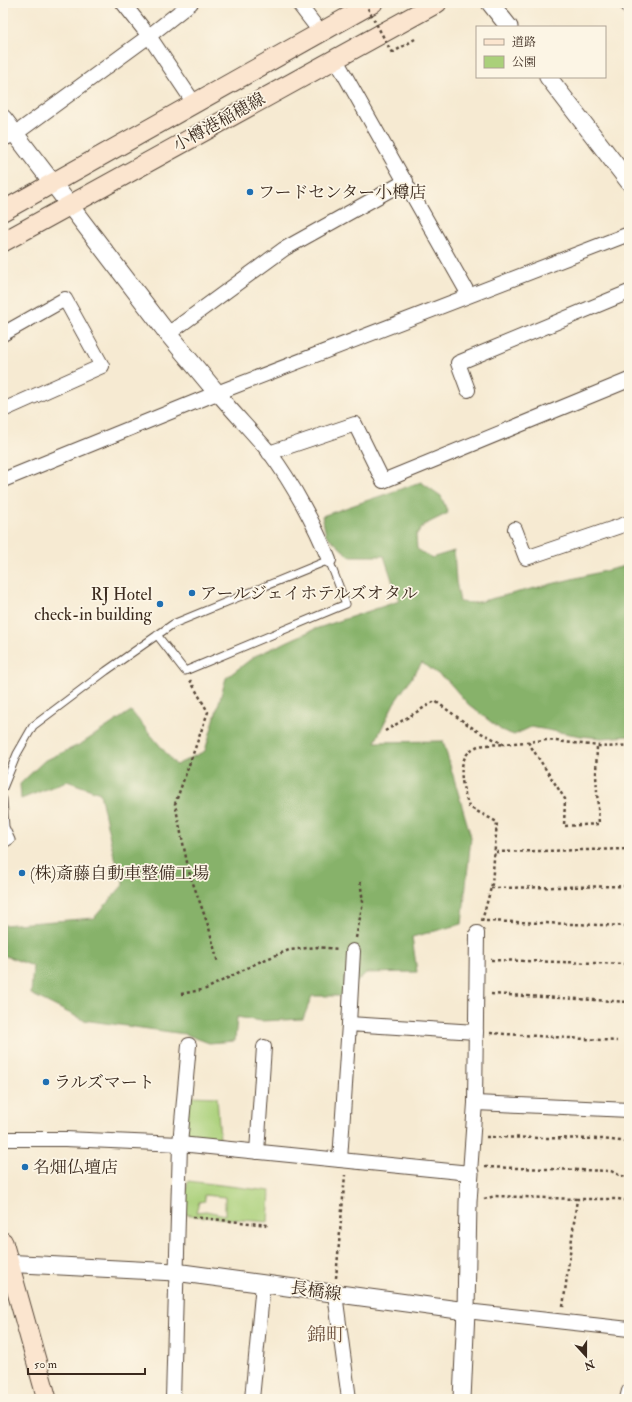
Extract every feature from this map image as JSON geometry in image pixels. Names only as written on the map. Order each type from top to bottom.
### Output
[{"type":"main road","name":"小樽港稲穂線","points":[[3,211],[373,3]]},
{"type":"main road","name":"小樽港稲穂線","points":[[3,242],[437,3]]},
{"type":"main road","points":[[3,1242],[6,1263],[47,1399]]},
{"type":"street","points":[[123,3],[149,36],[194,103]]},
{"type":"street","points":[[9,137],[149,36],[191,3]]},
{"type":"street","points":[[298,3],[320,33]]},
{"type":"street","points":[[490,3],[508,26]]},
{"type":"street","points":[[626,3],[629,8]]},
{"type":"street","points":[[335,58],[406,181],[469,295]]},
{"type":"street","points":[[549,78],[629,182]]},
{"type":"street","points":[[3,118],[9,137],[53,184],[168,334],[217,394],[269,453],[282,471],[320,539],[329,560]]},
{"type":"street","points":[[168,334],[284,249],[406,181]]},
{"type":"street","points":[[3,480],[217,394],[629,234]]},
{"type":"street","points":[[468,390],[458,363],[629,292]]},
{"type":"street","points":[[3,334],[65,299],[102,366],[3,410]]},
{"type":"street","points":[[269,453],[355,424],[383,481],[629,380]]},
{"type":"street","points":[[515,529],[526,558],[629,523]]},
{"type":"street","points":[[462,1399],[466,1311],[468,1202],[475,1103],[477,960],[480,927]]},
{"type":"street","points":[[343,1161],[353,951]]},
{"type":"street","points":[[349,1024],[476,1032]]},
{"type":"street","points":[[173,1399],[175,1272],[180,1144],[189,1045]]},
{"type":"street","points":[[257,1152],[264,1048]]},
{"type":"street","points":[[475,1103],[629,1110]]},
{"type":"street","points":[[3,1139],[65,1139],[180,1144],[343,1161],[470,1170]]},
{"type":"street","name":"長橋線","points":[[6,1263],[175,1272],[466,1311],[629,1329]]},
{"type":"street","points":[[252,1399],[263,1284]]},
{"type":"street","points":[[335,1294],[349,1399]]},
{"type":"street","points":[[627,1399],[629,1391]]},
{"type":"lane","points":[[3,788],[17,754],[33,726],[157,635],[173,624],[329,560],[346,604],[292,625],[185,671],[157,635]]},
{"type":"lane","points":[[3,799],[5,827],[11,840],[3,845]]},
{"type":"path","points":[[365,3],[392,53],[414,39]]},
{"type":"path","points":[[185,671],[208,712],[175,804],[189,872],[209,928],[218,963]]},
{"type":"path","points":[[385,731],[435,701],[477,731],[504,744]]},
{"type":"path","points":[[629,745],[608,747],[547,740],[476,747],[465,756],[462,768],[462,782],[469,807],[497,822],[496,852],[491,888],[480,927],[629,926]]},
{"type":"path","points":[[528,742],[564,799],[564,826],[599,824],[596,775],[597,746]]},
{"type":"path","points":[[496,852],[629,849]]},
{"type":"path","points":[[181,994],[206,989],[289,950],[317,947],[353,951],[363,902],[360,880]]},
{"type":"path","points":[[491,888],[629,886]]},
{"type":"path","points":[[477,960],[629,964]]},
{"type":"path","points":[[477,993],[629,1002]]},
{"type":"path","points":[[476,1032],[617,1041]]},
{"type":"path","points":[[473,1137],[602,1139],[629,1142]]},
{"type":"path","points":[[335,1294],[343,1161]]},
{"type":"path","points":[[470,1170],[499,1166],[611,1171],[621,1176],[629,1177]]},
{"type":"path","points":[[468,1202],[495,1196],[618,1199],[629,1201]]},
{"type":"path","points":[[561,1322],[577,1199]]},
{"type":"path","points":[[177,1215],[268,1225]]},
{"type":"green space","points":[[421,482],[441,496],[448,513],[424,525],[416,535],[417,549],[431,558],[454,551],[456,581],[460,602],[474,603],[629,565],[629,736],[602,738],[581,736],[531,727],[514,735],[501,730],[468,704],[448,681],[422,663],[394,703],[375,742],[443,741],[471,837],[462,924],[412,937],[417,972],[366,973],[342,996],[312,996],[303,1019],[261,1021],[237,1017],[235,1041],[209,1043],[185,1034],[83,1020],[31,994],[33,966],[3,955],[3,925],[94,918],[124,884],[113,852],[100,793],[67,781],[21,799],[20,784],[44,761],[81,744],[131,711],[176,765],[205,751],[226,678],[255,656],[315,629],[399,601],[384,556],[349,556],[326,535],[322,516]]},
{"type":"green space","points":[[189,1096],[217,1097],[220,1139],[184,1138]]},
{"type":"green space","points":[[188,1181],[270,1191],[268,1222],[194,1216],[182,1213]],"holes":[[[204,1195],[225,1197],[225,1215],[206,1211],[196,1212],[199,1202],[205,1201]]]},
{"type":"place","name":"フードセンター小樽店","points":[[250,192]]},
{"type":"place","name":"アールジェイホテルズオタル","points":[[192,593]]},
{"type":"place","name":"RJ Hotel check-in building","points":[[160,604]]},
{"type":"place","name":"(株)斎藤自動車整備工場","points":[[22,873]]},
{"type":"place","name":"ラルズマート","points":[[46,1082]]},
{"type":"place","name":"名畑仏壇店","points":[[25,1167]]},
{"type":"district","name":"錦町","points":[[326,1335]]}]
